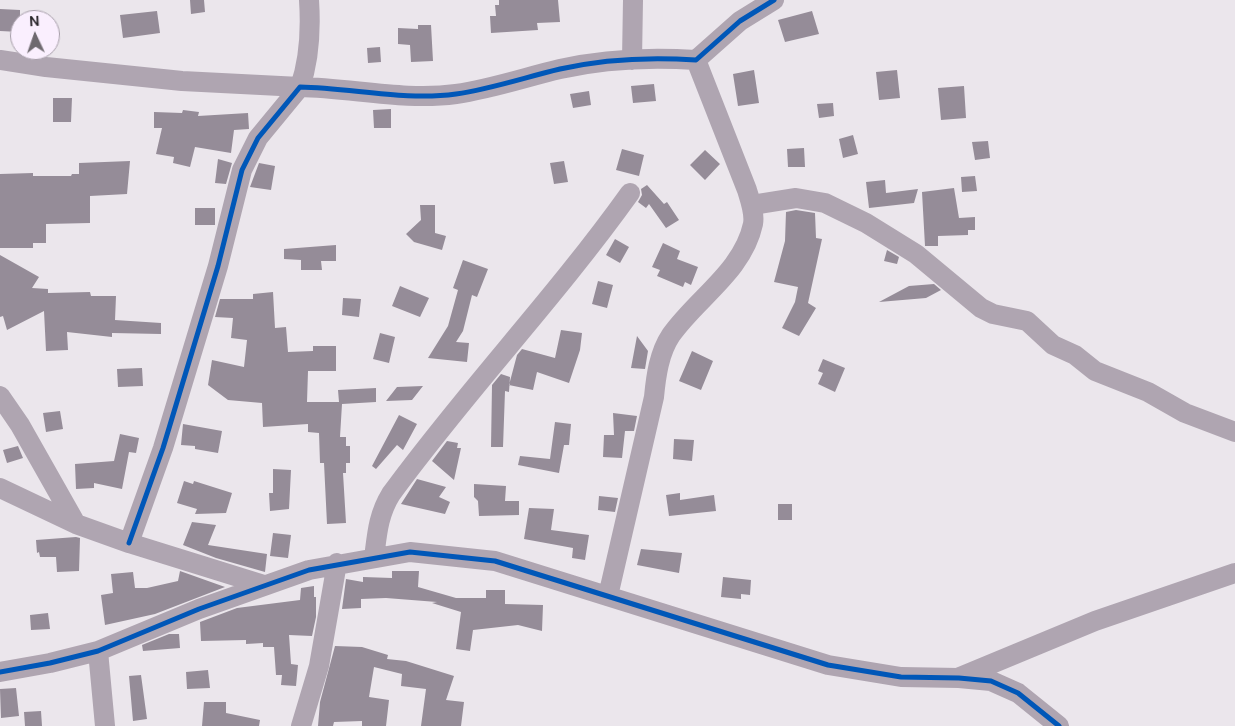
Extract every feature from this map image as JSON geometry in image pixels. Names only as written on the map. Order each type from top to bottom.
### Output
[{"type":"street","points":[[129,543],[184,378],[218,266],[248,154],[258,138],[300,87],[308,64],[311,24],[309,0]]},
{"type":"street","points":[[632,0],[632,60]]},
{"type":"street","points":[[0,60],[182,81],[423,96],[456,94],[562,69],[659,57],[696,60],[740,20],[774,0]]},
{"type":"street","points":[[608,596],[654,398],[658,366],[671,336],[723,278],[745,245],[753,223],[752,205],[696,60]]},
{"type":"street","points":[[374,558],[378,522],[382,508],[391,494],[506,348],[602,232],[630,193]]},
{"type":"street","points":[[752,205],[796,198],[825,203],[866,223],[916,254],[981,308],[993,314],[1027,321],[1053,345],[1074,355],[1096,371],[1148,392],[1185,413],[1235,432]]},
{"type":"street","points":[[0,396],[20,425],[76,524]]},
{"type":"street","points":[[0,488],[76,524],[129,543],[264,585]]},
{"type":"street","points":[[0,672],[50,663],[98,650],[144,630],[309,570],[337,563],[410,552],[495,561],[828,665],[901,676],[991,681],[1018,693],[1059,726]]},
{"type":"street","points":[[301,726],[319,666],[337,563]]},
{"type":"street","points":[[959,678],[1095,621],[1235,573]]},
{"type":"street","points":[[98,650],[105,726]]},
{"type":"building","points":[[190,0],[204,0],[205,12],[191,14]]},
{"type":"building","points":[[499,0],[558,0],[560,22],[537,23],[538,30],[491,33],[490,16],[496,16],[495,5],[499,5]]},
{"type":"building","points":[[0,9],[20,10],[10,10],[10,32],[0,31]]},
{"type":"building","points":[[157,11],[160,33],[123,38],[120,15]]},
{"type":"building","points":[[812,11],[819,34],[785,42],[778,20]]},
{"type":"building","points":[[418,25],[431,25],[433,61],[411,62],[410,45],[398,44],[398,28],[418,29]]},
{"type":"building","points":[[380,47],[381,62],[368,63],[367,48]]},
{"type":"building","points":[[754,70],[759,103],[738,106],[733,74]]},
{"type":"building","points":[[897,70],[900,98],[879,100],[876,72]]},
{"type":"building","points":[[654,84],[656,101],[633,103],[631,86]]},
{"type":"building","points":[[964,86],[966,118],[941,120],[938,88]]},
{"type":"building","points":[[589,91],[591,105],[573,108],[570,94]]},
{"type":"building","points":[[53,98],[72,98],[71,122],[53,122]]},
{"type":"building","points":[[833,103],[834,116],[819,118],[817,104]]},
{"type":"building","points":[[391,109],[391,128],[374,128],[373,110]]},
{"type":"building","points":[[183,110],[199,112],[198,116],[248,113],[249,129],[234,130],[231,153],[195,147],[190,167],[173,163],[174,157],[156,154],[162,128],[154,128],[154,112],[182,113]]},
{"type":"building","points":[[853,135],[858,154],[843,158],[839,139]]},
{"type":"building","points":[[988,141],[990,158],[975,160],[972,142]]},
{"type":"building","points":[[804,148],[805,167],[788,167],[787,149]]},
{"type":"building","points":[[622,149],[644,155],[639,176],[616,170]]},
{"type":"building","points":[[705,150],[720,164],[705,180],[690,165]]},
{"type":"building","points":[[218,159],[232,163],[226,184],[215,183]]},
{"type":"building","points":[[130,161],[127,194],[90,196],[90,223],[46,224],[46,243],[33,243],[33,248],[0,248],[0,174],[33,173],[33,176],[71,176],[72,174],[79,174],[79,163]]},
{"type":"building","points":[[564,161],[568,182],[554,184],[550,163]]},
{"type":"building","points":[[259,163],[275,166],[271,190],[250,187]]},
{"type":"building","points":[[975,176],[977,191],[962,192],[961,177]]},
{"type":"building","points":[[885,180],[886,193],[918,189],[914,203],[869,208],[866,182]]},
{"type":"building","points":[[647,185],[664,204],[667,202],[679,220],[666,228],[649,204],[646,208],[638,202],[642,195],[641,189]]},
{"type":"building","points":[[954,188],[959,218],[975,217],[975,230],[968,230],[968,235],[938,236],[938,246],[925,246],[922,192]]},
{"type":"building","points":[[420,205],[435,205],[435,233],[446,236],[442,250],[414,242],[406,234],[421,220]]},
{"type":"building","points":[[195,208],[215,208],[215,225],[195,225]]},
{"type":"building","points":[[796,210],[815,213],[816,238],[822,239],[808,303],[816,308],[799,336],[782,328],[795,302],[798,287],[774,282],[785,241],[786,212]]},
{"type":"building","points":[[615,239],[629,247],[620,263],[606,255]]},
{"type":"building","points":[[663,243],[680,251],[677,259],[698,267],[691,285],[685,282],[683,287],[657,276],[660,270],[652,267]]},
{"type":"building","points":[[336,245],[336,261],[321,261],[322,270],[301,270],[301,260],[284,259],[284,249]]},
{"type":"building","points":[[887,250],[899,257],[897,264],[884,261]]},
{"type":"building","points":[[0,255],[39,277],[32,288],[48,289],[48,293],[90,292],[91,296],[116,296],[115,320],[161,323],[161,334],[112,333],[112,337],[67,332],[68,350],[46,351],[44,311],[7,330],[3,316],[0,317]]},
{"type":"building","points":[[463,260],[488,269],[477,297],[472,295],[463,331],[456,342],[469,343],[467,362],[428,358],[448,326],[458,290],[453,288]]},
{"type":"building","points":[[598,281],[613,285],[607,308],[592,304]]},
{"type":"building","points":[[934,284],[941,290],[926,298],[879,302],[909,286]]},
{"type":"building","points":[[400,286],[429,298],[420,317],[392,306]]},
{"type":"building","points":[[273,292],[275,328],[286,327],[288,352],[313,351],[313,346],[336,346],[336,371],[308,371],[307,402],[339,402],[338,390],[376,388],[376,402],[342,404],[340,437],[346,437],[346,446],[350,446],[350,463],[346,463],[346,473],[343,473],[346,523],[327,524],[324,463],[320,463],[319,433],[308,432],[308,424],[263,427],[262,403],[228,400],[208,385],[212,360],[244,367],[247,340],[231,338],[233,318],[215,317],[220,299],[253,299],[253,294]]},
{"type":"building","points":[[343,298],[361,299],[359,317],[342,315]]},
{"type":"building","points":[[561,330],[582,333],[580,350],[569,383],[537,372],[533,390],[509,385],[517,355],[522,349],[555,358]]},
{"type":"building","points":[[380,333],[395,337],[389,363],[373,359]]},
{"type":"building","points":[[637,336],[648,351],[645,369],[631,368]]},
{"type":"building","points":[[692,351],[713,361],[701,390],[679,381]]},
{"type":"building","points":[[823,359],[845,368],[835,392],[818,384],[823,373],[818,371]]},
{"type":"building","points":[[142,368],[143,386],[118,387],[117,369]]},
{"type":"building","points":[[501,374],[510,377],[509,392],[505,391],[503,447],[491,447],[492,385]]},
{"type":"building","points":[[423,386],[412,400],[386,401],[397,387]]},
{"type":"building","points":[[60,411],[63,429],[46,432],[43,413]]},
{"type":"building","points":[[613,413],[637,416],[634,431],[625,431],[622,458],[603,457],[604,435],[614,435]]},
{"type":"building","points":[[399,415],[417,424],[403,450],[397,445],[376,469],[372,466]]},
{"type":"building","points":[[555,422],[571,424],[569,445],[564,445],[559,473],[518,465],[520,456],[550,459]]},
{"type":"building","points":[[183,424],[222,431],[218,453],[195,449],[195,446],[181,445]]},
{"type":"building","points":[[120,434],[139,438],[136,453],[129,452],[122,489],[94,483],[94,488],[76,489],[75,464],[114,461]]},
{"type":"building","points":[[674,439],[694,440],[692,461],[673,459]]},
{"type":"building","points":[[447,441],[458,443],[457,448],[461,448],[454,480],[432,461]]},
{"type":"building","points":[[18,446],[23,458],[7,463],[3,450]]},
{"type":"building","points":[[273,469],[291,470],[289,509],[270,511],[269,493],[273,493]]},
{"type":"building","points":[[417,479],[446,487],[439,497],[450,502],[445,514],[401,504]]},
{"type":"building","points":[[184,481],[193,484],[194,481],[232,493],[226,513],[195,514],[197,509],[177,503]]},
{"type":"building","points":[[474,484],[506,486],[505,501],[519,501],[519,515],[479,516],[478,501],[474,497]]},
{"type":"building","points":[[680,493],[680,500],[714,495],[716,511],[669,516],[666,495]]},
{"type":"building","points":[[599,496],[618,498],[615,512],[598,510]]},
{"type":"building","points":[[778,504],[792,504],[792,520],[778,520]]},
{"type":"building","points":[[529,508],[554,509],[551,530],[589,535],[585,560],[572,558],[573,548],[524,539]]},
{"type":"building","points":[[192,522],[216,525],[208,545],[267,554],[265,572],[216,558],[183,545]]},
{"type":"building","points":[[273,533],[291,535],[288,558],[270,556]]},
{"type":"building","points":[[80,538],[79,571],[57,572],[56,557],[40,557],[39,552],[37,553],[36,540]]},
{"type":"building","points":[[641,549],[682,553],[679,573],[637,565]]},
{"type":"building","points":[[180,571],[225,587],[155,614],[105,625],[101,595],[113,593],[111,574],[133,572],[135,588],[147,588],[178,581]]},
{"type":"building","points":[[392,571],[419,571],[418,587],[456,598],[486,598],[486,590],[505,590],[505,604],[543,605],[542,631],[518,625],[473,630],[470,651],[456,649],[461,612],[432,603],[437,602],[386,598],[361,599],[361,608],[342,609],[346,579],[363,582],[363,577],[392,578]]},
{"type":"building","points":[[723,577],[751,580],[750,595],[741,594],[741,599],[721,597]]},
{"type":"building","points":[[314,586],[316,617],[312,636],[289,635],[291,664],[298,665],[296,686],[281,685],[282,675],[276,675],[274,647],[263,647],[263,643],[246,644],[246,640],[201,641],[200,622],[237,608],[300,600],[301,588]]},
{"type":"building","points":[[48,613],[50,629],[31,630],[30,615]]},
{"type":"building","points":[[169,634],[179,634],[180,648],[143,651],[142,645]]},
{"type":"building","points":[[335,646],[362,647],[388,655],[387,659],[406,661],[454,676],[446,700],[464,702],[461,726],[421,726],[426,689],[401,686],[402,674],[374,667],[369,697],[389,700],[386,726],[362,726],[362,721],[334,722],[333,726],[318,726],[320,702]]},
{"type":"building","points":[[208,670],[210,688],[187,689],[186,672]]},
{"type":"building","points":[[141,675],[147,719],[133,721],[129,676]]},
{"type":"building","points":[[16,688],[19,716],[1,718],[0,689]]},
{"type":"building","points":[[204,702],[226,702],[226,713],[260,720],[259,726],[202,726]]},
{"type":"building","points":[[41,711],[42,726],[25,726],[24,712]]},
{"type":"cycle path","points":[[129,543],[163,448],[218,266],[242,170],[258,138],[300,87],[398,95],[437,96],[482,89],[560,69],[594,63],[645,59],[696,60],[740,21],[774,0]]},
{"type":"cycle path","points":[[0,672],[50,663],[98,651],[199,609],[309,570],[410,552],[495,561],[828,665],[901,677],[959,678],[991,681],[1018,693],[1059,726]]}]
